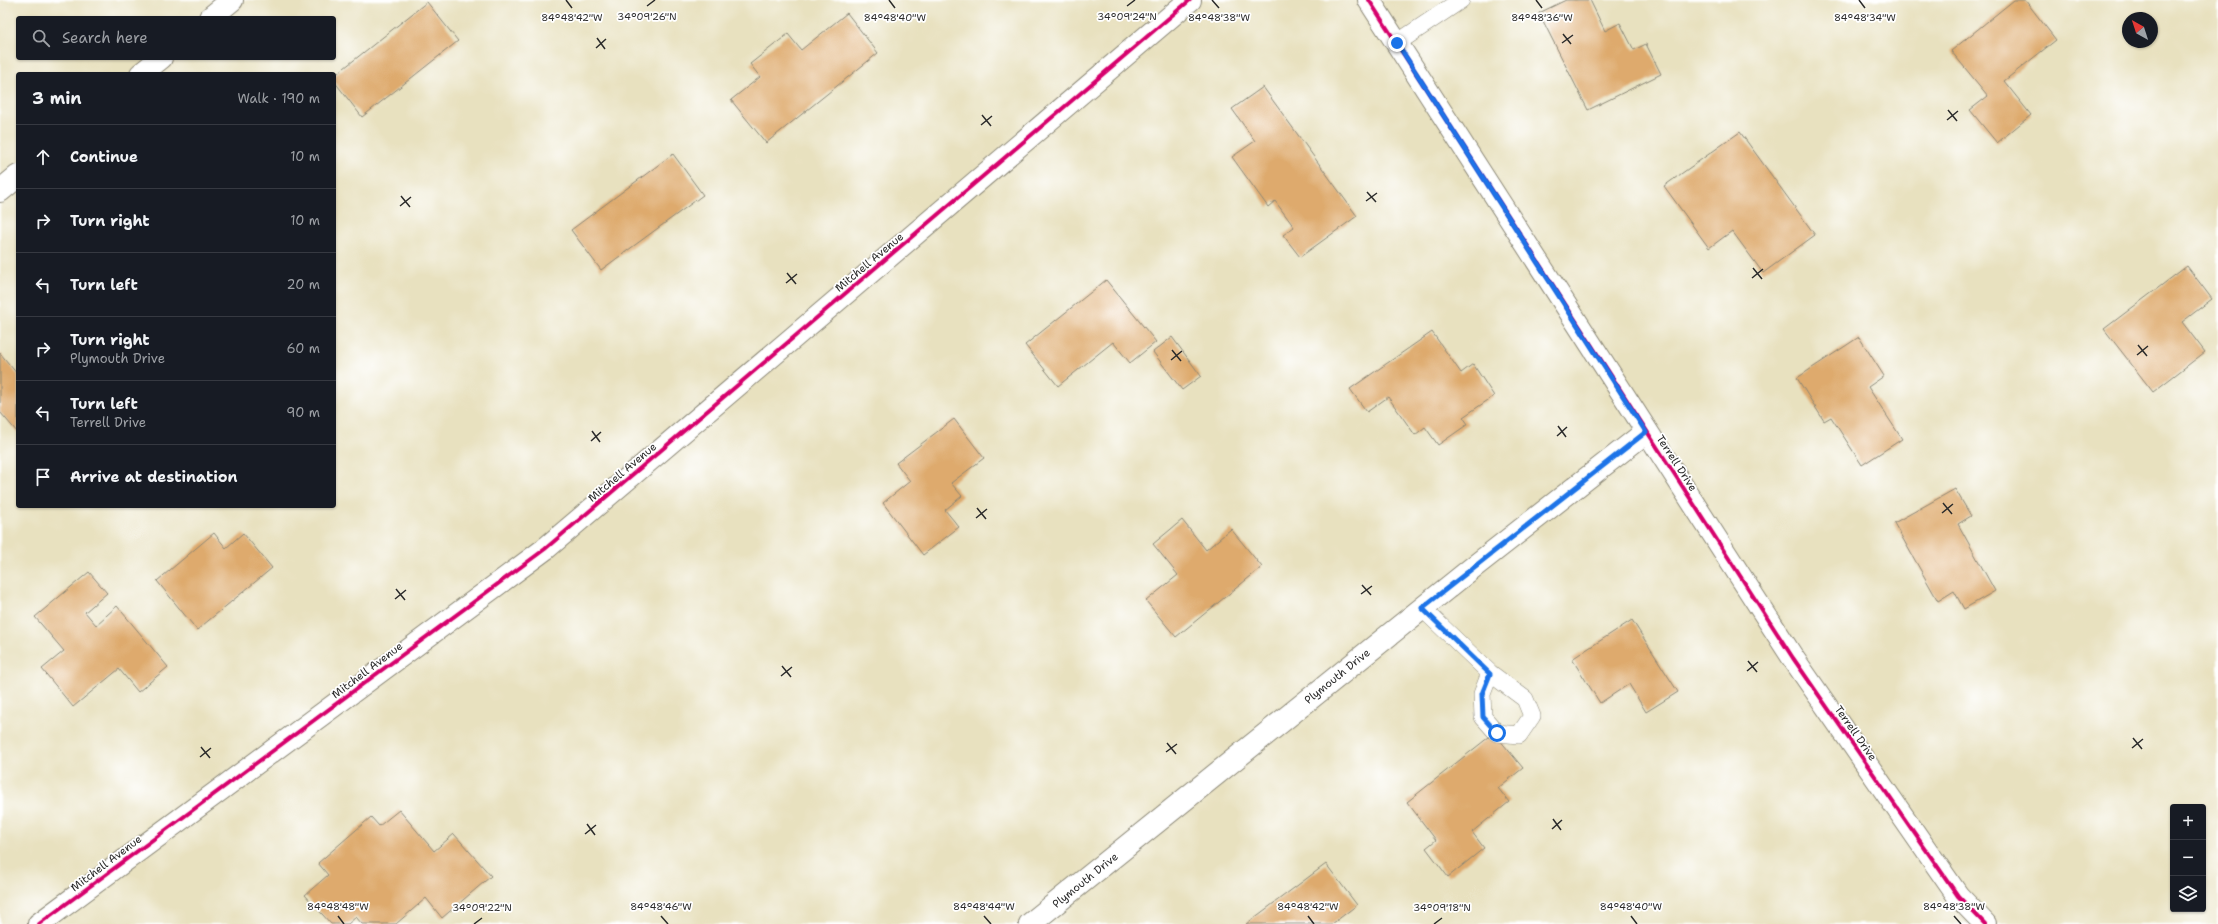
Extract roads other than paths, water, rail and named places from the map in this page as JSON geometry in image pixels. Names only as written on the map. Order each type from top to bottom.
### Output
[{"type":"street","points":[[212,16],[232,0]]},
{"type":"street","name":"Mitchell Avenue","points":[[39,924],[545,549],[1190,0]]},
{"type":"street","name":"Terrell Drive","points":[[1369,0],[1793,658],[1958,896],[1985,924]]},
{"type":"street","points":[[143,72],[158,60]]},
{"type":"street","points":[[0,191],[16,178]]},
{"type":"street","name":"Plymouth Drive","points":[[1030,924],[1422,608],[1646,432]]},
{"type":"street","name":"Terrell Drive","points":[[1958,896],[1966,924]]},
{"type":"lane","points":[[1397,43],[1461,0]]},
{"type":"lane","points":[[1422,608],[1490,674]]}]
